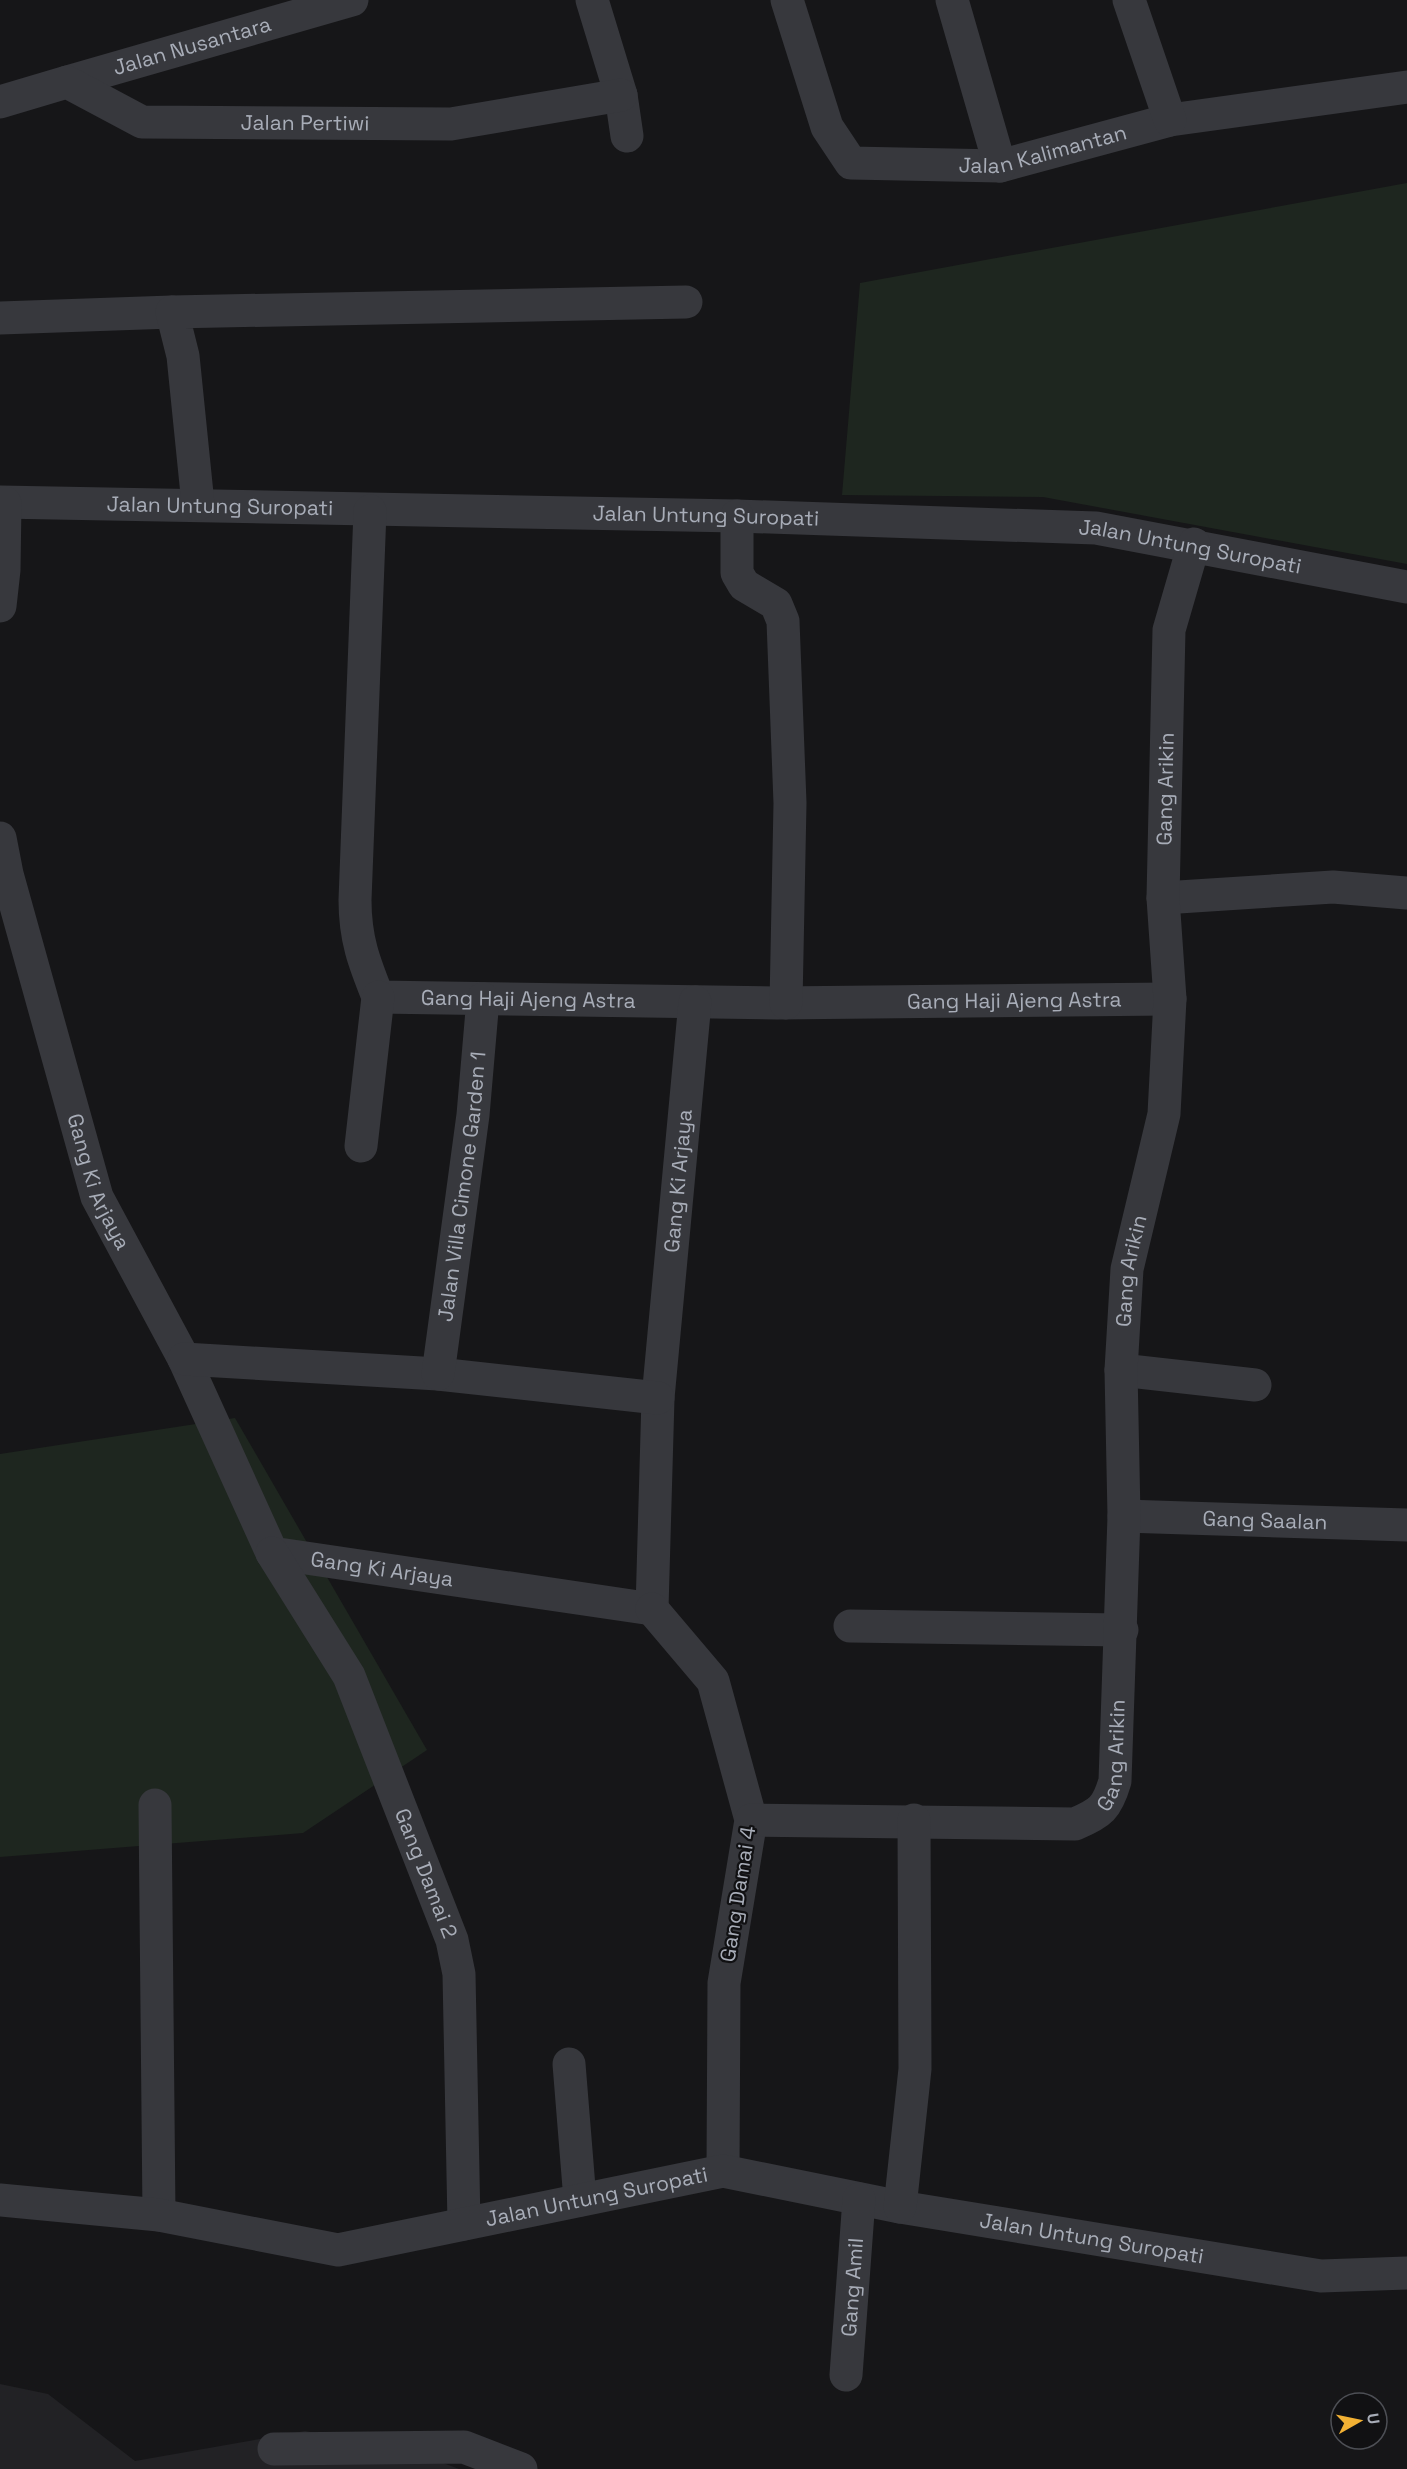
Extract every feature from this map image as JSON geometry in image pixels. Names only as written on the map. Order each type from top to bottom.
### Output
[{"type":"street","name":"Jalan Nusantara","points":[[67,82],[352,0]]},
{"type":"street","points":[[592,0],[621,95],[627,136]]},
{"type":"street","name":"Jalan Kalimantan","points":[[787,0],[827,127],[851,163],[1000,166],[1170,120],[1407,87]]},
{"type":"street","points":[[952,0],[1000,166]]},
{"type":"street","points":[[1129,0],[1170,120]]},
{"type":"street","name":"Jalan Pertiwi","points":[[67,82],[142,122],[451,124],[621,95]]},
{"type":"street","points":[[0,102],[67,82]]},
{"type":"street","points":[[0,318],[172,312],[686,302]]},
{"type":"street","points":[[172,312],[183,356],[198,504]]},
{"type":"street","points":[[0,606],[4,570],[2,503]]},
{"type":"street","name":"Jalan Untung Suropati","points":[[2,503],[198,504],[370,511],[737,516],[1096,528],[1194,544],[1407,587]]},
{"type":"street","points":[[361,1146],[378,997],[360,951],[355,928],[370,511]]},
{"type":"street","points":[[737,516],[736,573],[744,585],[776,604],[783,621],[790,803],[786,1003]]},
{"type":"street","name":"Gang Arikin","points":[[751,1820],[914,1820],[1075,1824],[1094,1816],[1108,1803],[1115,1781],[1122,1630],[1124,1516],[1121,1370],[1127,1269],[1164,1114],[1170,999],[1163,898],[1170,630],[1194,544]]},
{"type":"street","name":"Gang Ki Arjaya","points":[[0,838],[7,874],[97,1197],[184,1359],[272,1553],[652,1608],[658,1398],[694,1002]]},
{"type":"street","points":[[1163,898],[1333,887],[1407,893]]},
{"type":"street","name":"Gang Haji Ajeng Astra","points":[[378,997],[786,1003],[1170,999]]},
{"type":"street","name":"Jalan Villa Cimone Garden 1","points":[[438,1374],[473,1115],[483,999]]},
{"type":"street","points":[[184,1359],[438,1374],[658,1398]]},
{"type":"street","points":[[1121,1370],[1255,1384]]},
{"type":"street","name":"Gang Saalan","points":[[1124,1516],[1407,1525]]},
{"type":"street","name":"Gang Damai 2","points":[[272,1553],[348,1676],[453,1940],[459,1974],[464,2224]]},
{"type":"street","name":"Gang Damai 4","points":[[652,1608],[713,1681],[751,1820],[724,1983],[723,2171]]},
{"type":"street","points":[[850,1626],[1122,1630]]},
{"type":"street","points":[[155,1805],[159,2215]]},
{"type":"street","points":[[900,2207],[915,2069],[914,1820]]},
{"type":"street","points":[[568,2064],[580,2200]]},
{"type":"street","name":"Jalan Untung Suropati","points":[[0,2200],[159,2215],[338,2250],[723,2171],[900,2207],[1322,2276],[1407,2273]]},
{"type":"street","name":"Gang Amil","points":[[846,2375],[859,2199]]},
{"type":"street","points":[[274,2449],[464,2448],[521,2469]]},
{"type":"shaded area","points":[[1407,183],[1407,564],[1043,497],[842,495],[860,283]]},
{"type":"shaded area","points":[[235,1418],[427,1750],[303,1833],[0,1857],[0,1454]]},
{"type":"shaded area","points":[[0,2384],[48,2394],[135,2461],[305,2431],[414,2452],[459,2469],[0,2469]]}]
